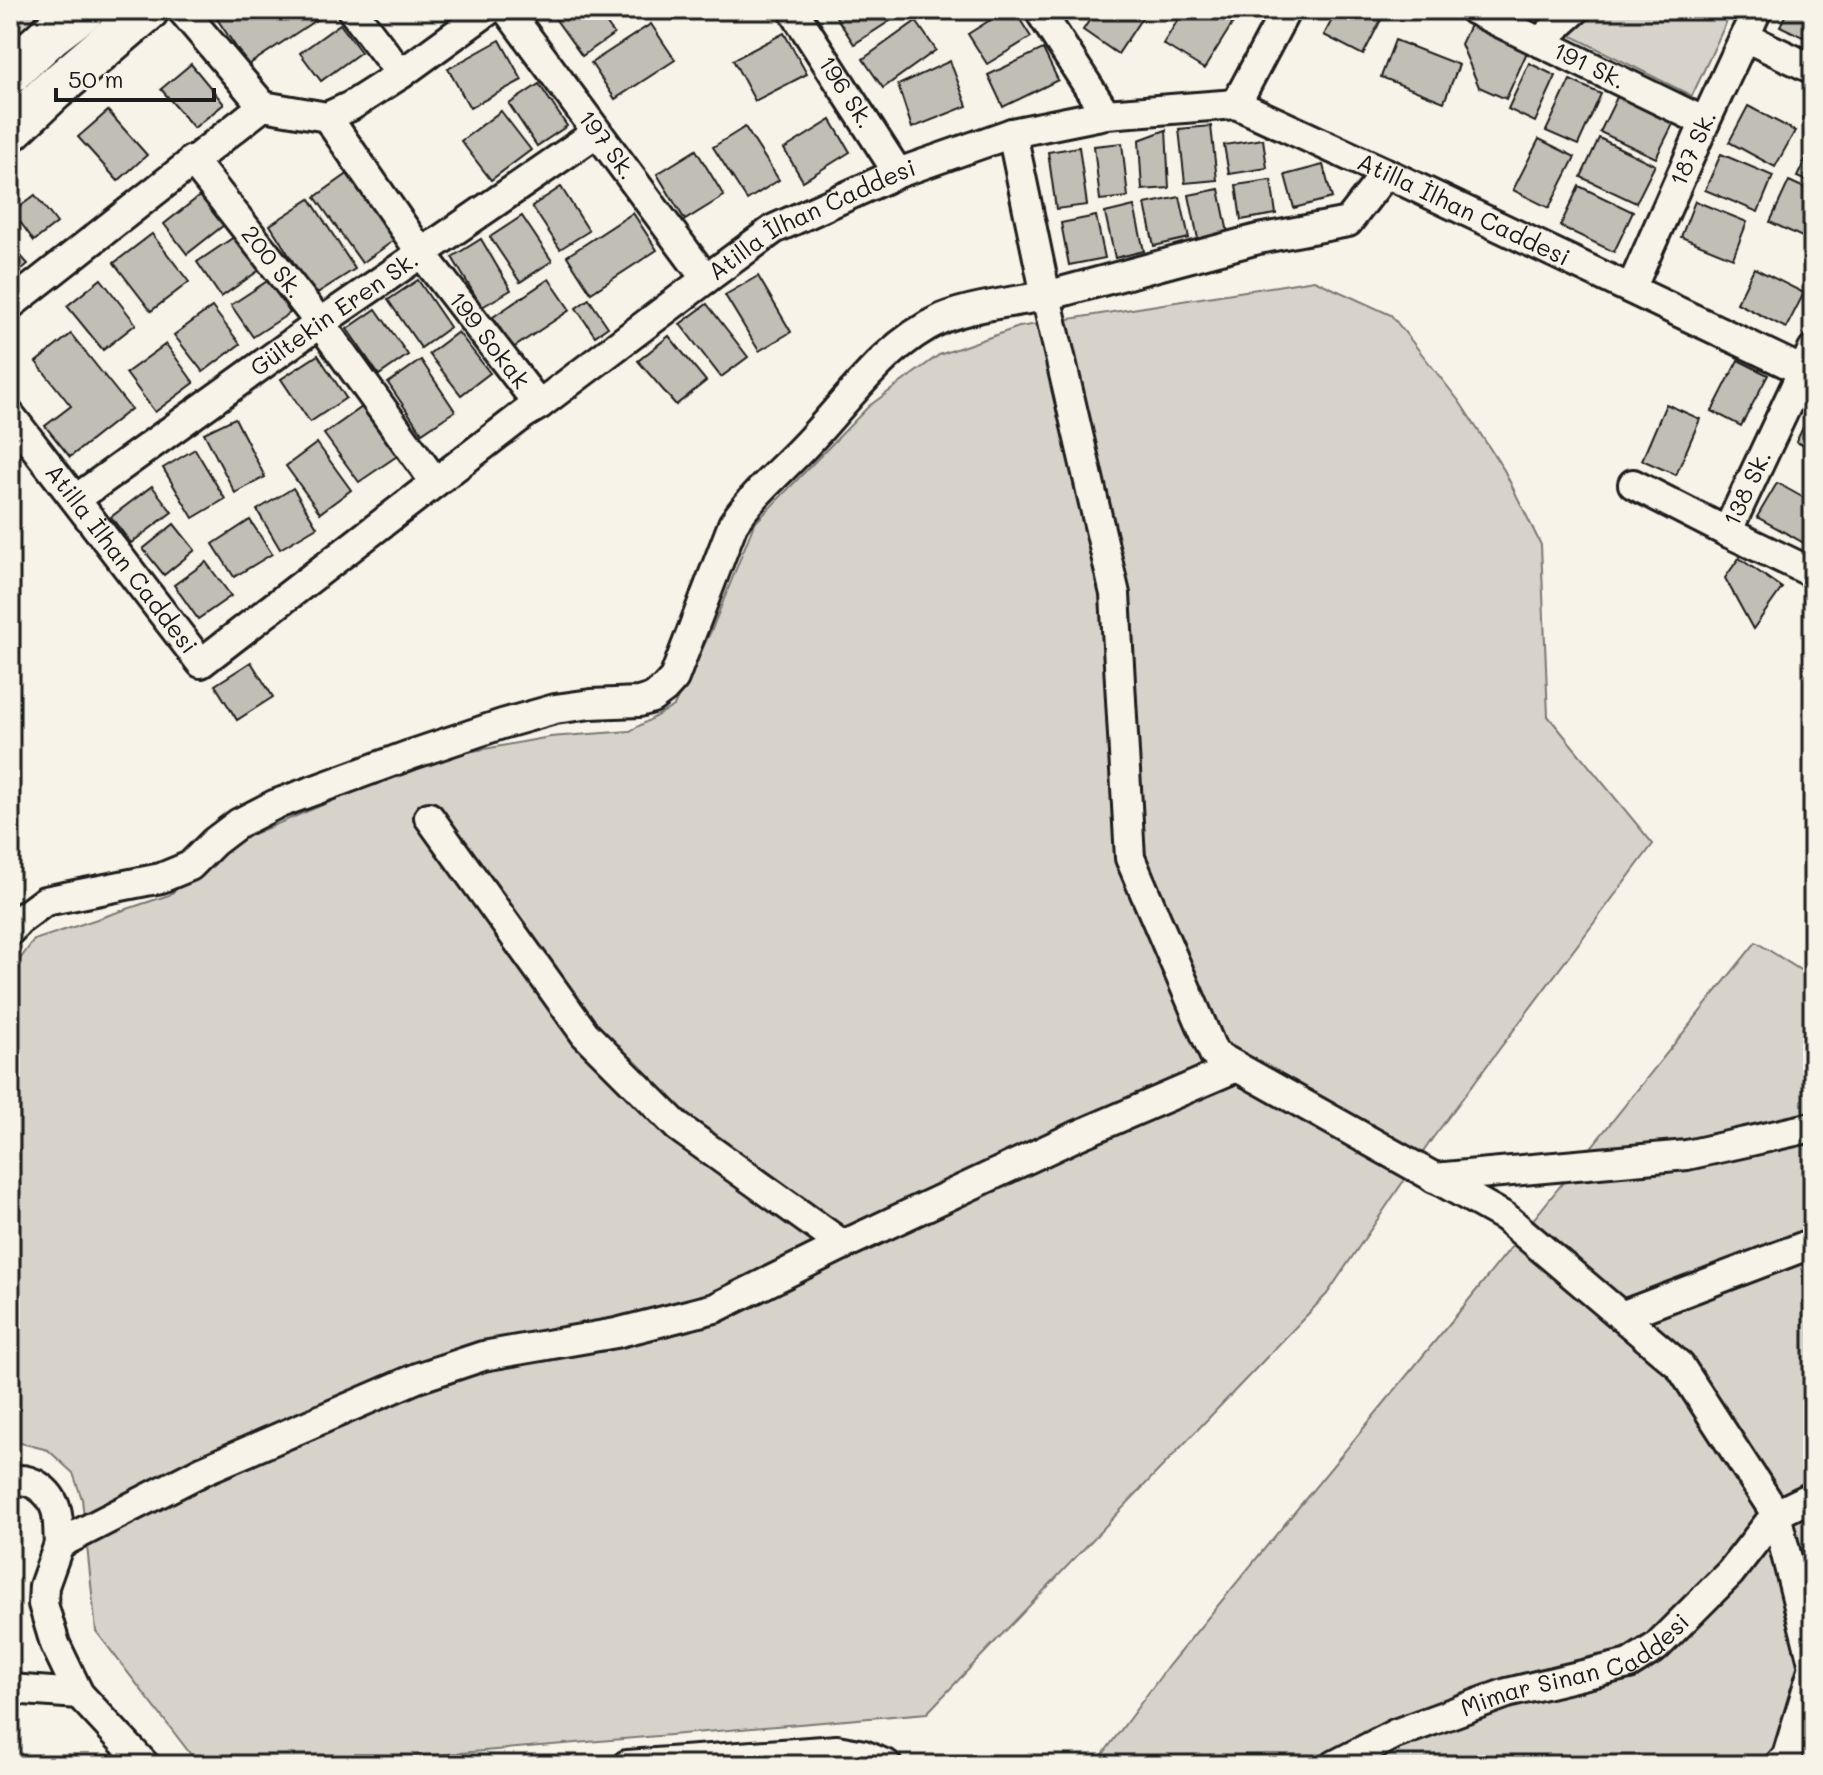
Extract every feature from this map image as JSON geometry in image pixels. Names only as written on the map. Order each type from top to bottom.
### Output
[{"type":"highway","points":[[10,72],[83,10]]},
{"type":"highway","points":[[10,130],[147,10]]},
{"type":"street","points":[[182,10],[263,106],[327,117],[351,106],[401,74],[489,10]]},
{"type":"street","points":[[352,10],[401,74]]},
{"type":"street","name":"197 Sk.","points":[[507,10],[706,279]]},
{"type":"street","name":"196 Sk.","points":[[793,10],[898,173]]},
{"type":"street","points":[[1236,104],[1286,10]]},
{"type":"street","name":"191 Sk.","points":[[1474,10],[1705,122]]},
{"type":"street","points":[[1539,42],[1575,10]]},
{"type":"street","name":"187 Sk.","points":[[1631,289],[1757,10]]},
{"type":"street","points":[[1050,15],[1106,114]]},
{"type":"street","points":[[1745,37],[1813,69]]},
{"type":"street","name":"Atilla İlhan Caddesi","points":[[10,415],[201,663],[524,414],[774,229],[898,173],[1012,133],[1106,114],[1236,104],[1631,289],[1808,360]]},
{"type":"street","points":[[10,305],[263,106]]},
{"type":"street","name":"199 Sokak","points":[[327,117],[422,254],[539,405]]},
{"type":"street","name":"Gültekin Eren Sk.","points":[[76,499],[320,323],[596,133]]},
{"type":"street","points":[[1012,133],[1115,594],[1130,858],[1214,1054],[1505,1217],[1680,1366],[1776,1514],[1813,1663]]},
{"type":"street","name":"200 Sk.","points":[[192,160],[320,323],[435,482]]},
{"type":"street","points":[[10,931],[45,901],[161,878],[190,866],[239,823],[274,805],[410,755],[555,709],[639,702],[652,698],[674,678],[733,524],[745,506],[806,445],[859,383],[907,340],[943,318],[960,313],[1046,296],[1258,239],[1348,222],[1386,173]]},
{"type":"street","name":"138 Sk.","points":[[1633,484],[1727,532],[1808,360]]},
{"type":"street","points":[[1727,532],[1813,573]]},
{"type":"street","points":[[429,817],[585,1034],[678,1127],[843,1245]]},
{"type":"street","points":[[59,1544],[204,1470],[417,1378],[483,1356],[616,1333],[715,1308],[1074,1137],[1237,1067]]},
{"type":"street","points":[[1434,1178],[1687,1155],[1813,1127]]},
{"type":"street","points":[[1621,1316],[1813,1243]]},
{"type":"street","points":[[10,1482],[20,1479],[34,1483],[46,1493],[56,1509],[59,1544],[44,1586],[43,1604],[55,1644],[79,1694],[145,1765]]},
{"type":"street","points":[[1776,1514],[1813,1496]]},
{"type":"street","points":[[1776,1514],[1813,1508]]},
{"type":"street","name":"Mimar Sinan Caddesi","points":[[1335,1765],[1395,1734],[1507,1693],[1629,1664],[1656,1647],[1730,1573],[1776,1514]]},
{"type":"street","points":[[1779,1765],[1787,1756],[1813,1670]]},
{"type":"street","points":[[10,1689],[79,1694]]},
{"type":"street","points":[[627,1765],[837,1750],[864,1755],[887,1765]]},
{"type":"shaded area","points":[[10,10],[83,10],[10,72]]},
{"type":"shaded area","points":[[1600,10],[1732,10],[1692,96],[1570,35]]},
{"type":"shaded area","points":[[1314,280],[1391,315],[1459,401],[1504,470],[1541,545],[1548,716],[1653,844],[1432,1139],[1327,1294],[927,1713],[401,1758],[391,1765],[199,1765],[96,1631],[82,1499],[73,1473],[48,1450],[17,1442],[10,1446],[10,973],[34,940],[169,895],[241,839],[435,758],[550,737],[630,731],[674,706],[712,629],[754,524],[869,406],[939,355],[1019,327]]},
{"type":"shaded area","points":[[1756,942],[1813,978],[1813,1765],[1095,1765],[1169,1665],[1459,1312]]},
{"type":"building","points":[[211,10],[327,10],[328,12],[248,65]]},
{"type":"building","points":[[549,10],[597,10],[614,34],[582,56]]},
{"type":"building","points":[[843,10],[907,10],[854,44],[835,15]]},
{"type":"building","points":[[1006,10],[1014,10],[1031,37],[987,64],[968,34]]},
{"type":"building","points":[[1096,10],[1147,10],[1118,54],[1083,30]]},
{"type":"building","points":[[1184,10],[1241,10],[1204,69],[1163,44]]},
{"type":"building","points":[[1337,10],[1386,10],[1363,55],[1324,35]]},
{"type":"building","points":[[1788,10],[1813,10],[1813,42],[1780,26]]},
{"type":"building","points":[[916,21],[936,50],[883,88],[863,59]]},
{"type":"building","points":[[340,24],[361,52],[321,81],[300,53]]},
{"type":"building","points":[[651,24],[675,60],[615,99],[591,63]]},
{"type":"building","points":[[1470,25],[1528,50],[1506,99],[1479,87],[1461,44]]},
{"type":"building","points":[[784,33],[807,74],[755,101],[733,60]]},
{"type":"building","points":[[500,40],[522,80],[470,108],[448,69]]},
{"type":"building","points":[[1395,40],[1459,65],[1444,102],[1381,77]]},
{"type":"building","points":[[1043,49],[1058,80],[1003,107],[988,75]]},
{"type":"building","points":[[950,61],[967,106],[912,128],[898,85]]},
{"type":"building","points":[[1529,63],[1556,76],[1535,122],[1508,109]]},
{"type":"building","points":[[191,64],[224,104],[194,128],[161,89]]},
{"type":"building","points":[[1570,80],[1601,94],[1578,145],[1546,131]]},
{"type":"building","points":[[539,84],[567,126],[537,146],[509,104]]},
{"type":"building","points":[[1618,95],[1674,122],[1656,158],[1600,132]]},
{"type":"building","points":[[1748,106],[1795,131],[1775,167],[1729,142]]},
{"type":"building","points":[[108,111],[147,155],[118,181],[78,137]]},
{"type":"building","points":[[501,111],[531,150],[491,180],[461,141]]},
{"type":"building","points":[[831,120],[850,152],[803,181],[784,149]]},
{"type":"building","points":[[1211,126],[1217,180],[1185,183],[1179,129]]},
{"type":"building","points":[[745,127],[779,180],[747,200],[713,147]]},
{"type":"building","points":[[1166,130],[1169,188],[1142,190],[1139,140]]},
{"type":"building","points":[[1599,138],[1655,165],[1636,203],[1581,177]]},
{"type":"building","points":[[1263,139],[1267,168],[1229,174],[1224,145]]},
{"type":"building","points":[[1539,139],[1575,157],[1549,208],[1513,190]]},
{"type":"building","points":[[1122,143],[1128,197],[1100,200],[1094,146]]},
{"type":"building","points":[[1813,143],[1813,184],[1797,177]]},
{"type":"building","points":[[1079,147],[1087,205],[1056,209],[1048,152]]},
{"type":"building","points":[[696,150],[724,196],[685,220],[657,174]]},
{"type":"building","points":[[1721,154],[1773,176],[1758,212],[1705,190]]},
{"type":"building","points":[[1323,165],[1332,198],[1294,208],[1285,175]]},
{"type":"building","points":[[349,173],[396,239],[362,263],[315,197]]},
{"type":"building","points":[[1271,180],[1276,214],[1241,220],[1236,185]]},
{"type":"building","points":[[1789,181],[1813,192],[1813,242],[1770,222]]},
{"type":"building","points":[[1579,186],[1633,212],[1614,252],[1560,226]]},
{"type":"building","points":[[561,187],[589,231],[560,249],[532,206]]},
{"type":"building","points":[[1219,189],[1228,233],[1198,239],[1189,195]]},
{"type":"building","points":[[206,191],[229,221],[187,254],[164,224]]},
{"type":"building","points":[[35,195],[57,223],[34,241],[13,212]]},
{"type":"building","points":[[1180,197],[1189,238],[1154,246],[1145,204]]},
{"type":"building","points":[[310,199],[355,269],[314,295],[270,225]]},
{"type":"building","points":[[1695,201],[1747,222],[1733,258],[1681,237]]},
{"type":"building","points":[[1134,206],[1144,251],[1115,258],[1105,213]]},
{"type":"building","points":[[633,213],[657,250],[591,293],[567,256]]},
{"type":"building","points":[[522,216],[552,261],[520,282],[490,237]]},
{"type":"building","points":[[1096,216],[1105,258],[1069,265],[1061,223]]},
{"type":"building","points":[[152,234],[189,282],[151,311],[114,263]]},
{"type":"building","points":[[237,235],[261,269],[221,297],[197,262]]},
{"type":"building","points":[[481,239],[511,290],[482,307],[452,257]]},
{"type":"building","points":[[10,244],[28,264],[10,279]]},
{"type":"building","points":[[1754,268],[1804,293],[1786,328],[1737,303]]},
{"type":"building","points":[[758,276],[791,332],[759,351],[725,295]]},
{"type":"building","points":[[101,279],[136,324],[103,350],[67,306]]},
{"type":"building","points":[[549,279],[570,310],[513,348],[493,317]]},
{"type":"building","points":[[269,280],[290,313],[253,337],[231,305]]},
{"type":"building","points":[[418,280],[450,327],[421,348],[388,300]]},
{"type":"building","points":[[589,299],[608,327],[595,336],[576,308]]},
{"type":"building","points":[[707,304],[748,357],[721,377],[680,324]]},
{"type":"building","points":[[212,307],[240,344],[203,372],[174,335]]},
{"type":"building","points":[[376,309],[408,355],[379,375],[347,329]]},
{"type":"building","points":[[458,332],[490,373],[461,395],[429,354]]},
{"type":"building","points":[[71,334],[131,409],[70,457],[45,426],[71,406],[36,362]]},
{"type":"building","points":[[669,336],[706,381],[676,405],[638,361]]},
{"type":"building","points":[[166,344],[194,383],[155,412],[126,373]]},
{"type":"building","points":[[318,355],[346,398],[310,422],[281,379]]},
{"type":"building","points":[[421,360],[455,411],[422,433],[388,383]]},
{"type":"building","points":[[1738,360],[1768,375],[1741,426],[1712,411]]},
{"type":"building","points":[[1666,404],[1700,419],[1676,475],[1642,460]]},
{"type":"building","points":[[365,405],[400,454],[359,482],[324,434]]},
{"type":"building","points":[[1813,407],[1813,450],[1796,442]]},
{"type":"building","points":[[235,418],[265,477],[235,493],[204,433]]},
{"type":"building","points":[[317,443],[351,490],[320,513],[286,466]]},
{"type":"building","points":[[195,449],[225,499],[193,518],[163,468]]},
{"type":"building","points":[[1777,483],[1813,503],[1813,548],[1757,517]]},
{"type":"building","points":[[152,486],[172,512],[131,543],[111,517]]},
{"type":"building","points":[[293,488],[317,527],[280,549],[257,510]]},
{"type":"building","points":[[250,520],[272,554],[234,577],[213,544]]},
{"type":"building","points":[[174,524],[195,550],[164,575],[143,549]]},
{"type":"building","points":[[1739,558],[1782,588],[1753,629],[1725,578]]},
{"type":"building","points":[[206,562],[231,596],[198,619],[174,585]]},
{"type":"building","points":[[251,662],[273,697],[237,720],[215,685]]}]
